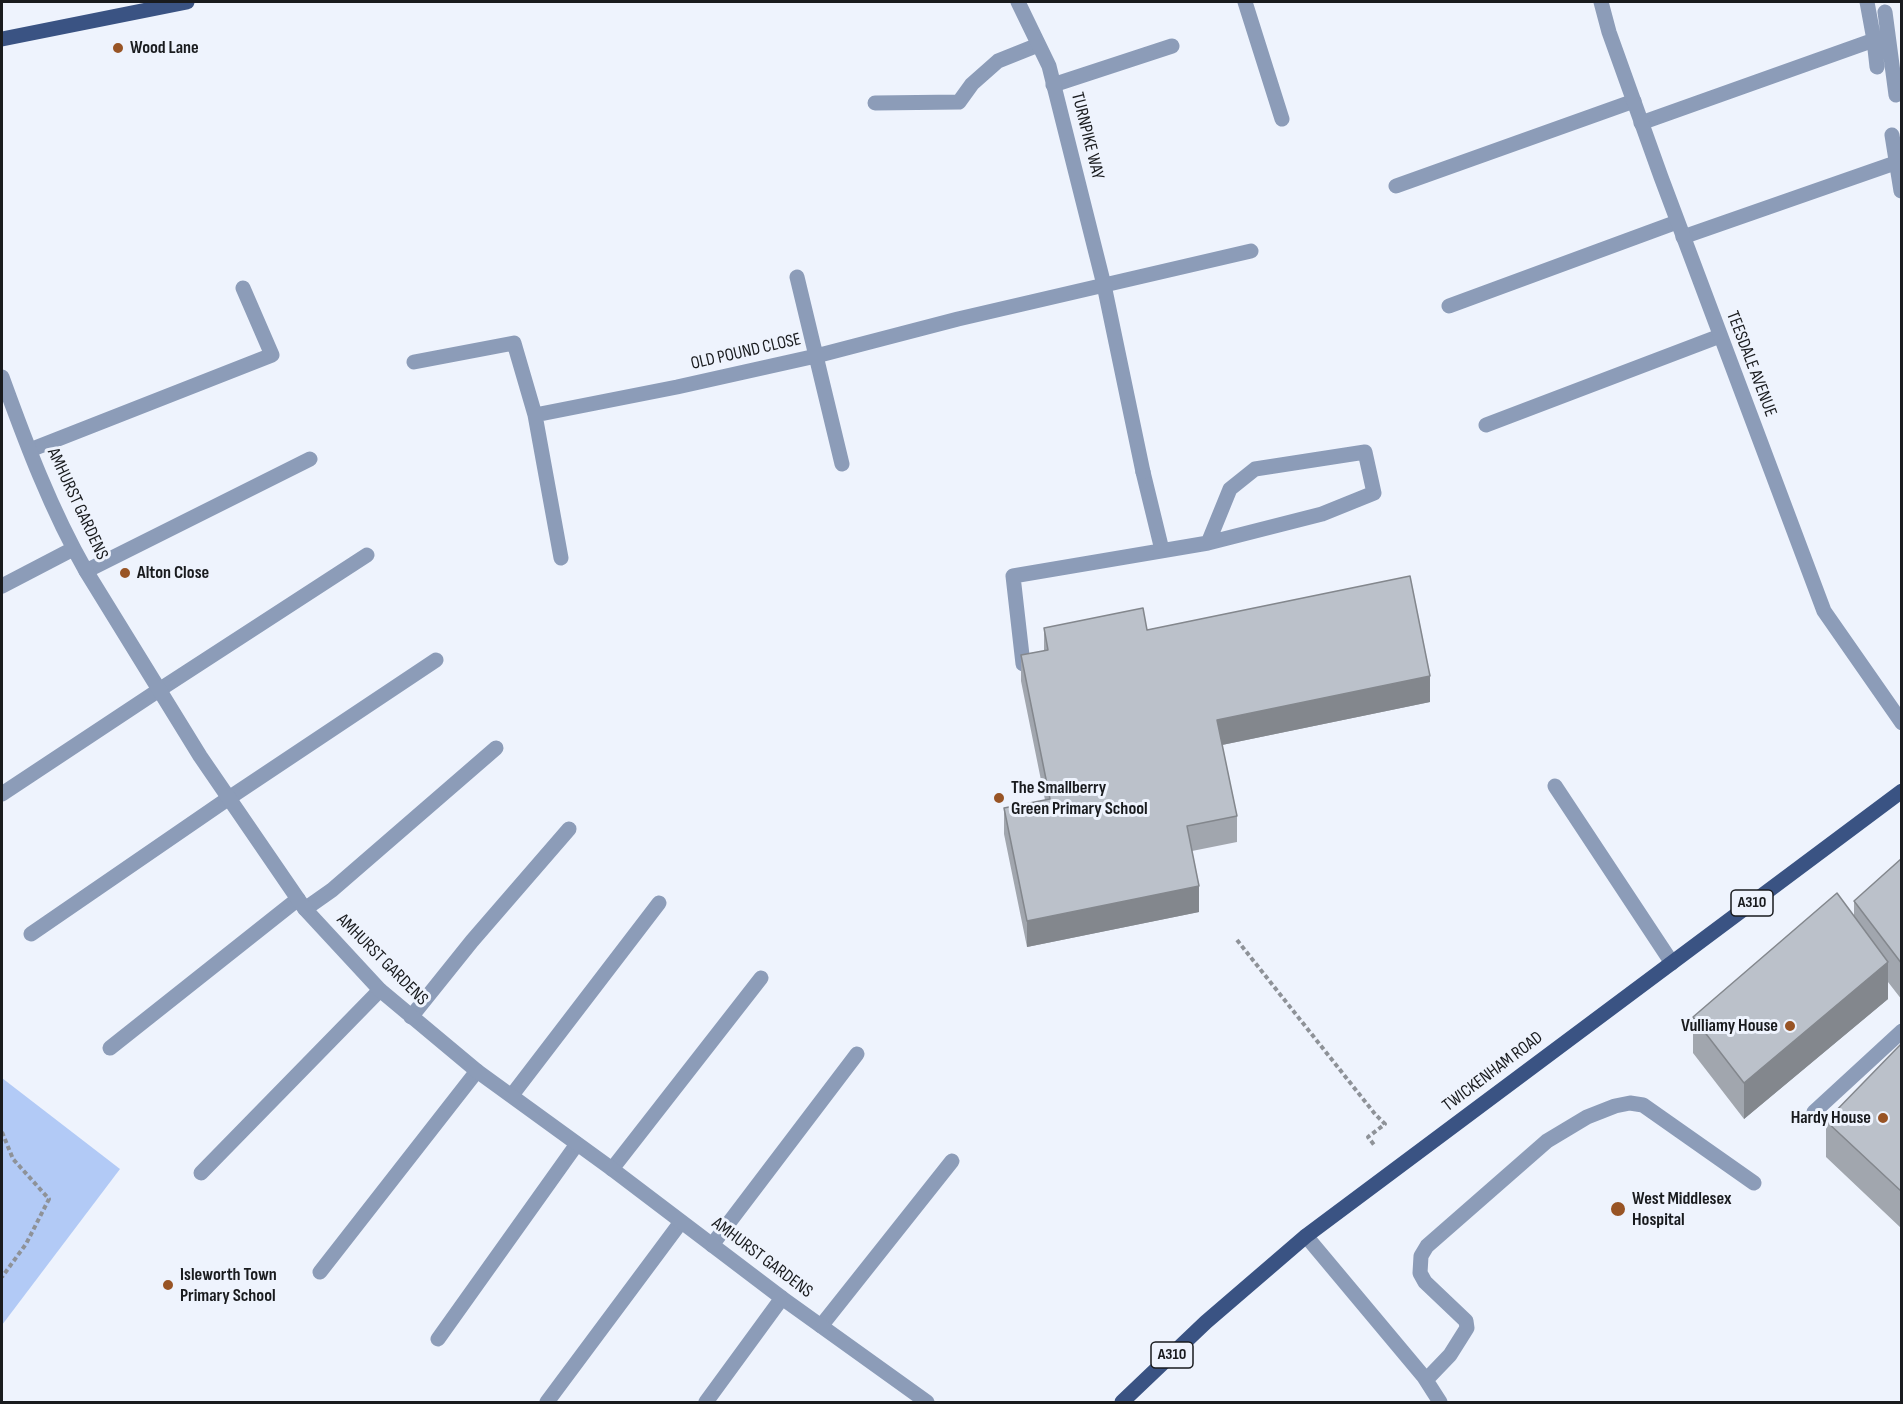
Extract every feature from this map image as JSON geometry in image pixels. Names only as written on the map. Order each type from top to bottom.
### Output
[{"type":"main road","points":[[2,39],[187,2]]},
{"type":"main road","name":"TWICKENHAM ROAD","points":[[1122,1402],[1206,1322],[1306,1236],[1902,791]]},
{"type":"street","name":"TURNPIKE WAY","points":[[1018,2],[1049,66],[1104,285],[1143,472],[1162,550]]},
{"type":"street","points":[[1245,2],[1282,119]]},
{"type":"street","name":"TEESDALE AVENUE","points":[[1601,2],[1609,32],[1677,222],[1824,611],[1902,723]]},
{"type":"street","points":[[1867,2],[1874,40],[1890,68]]},
{"type":"street","points":[[1884,12],[1890,68],[1896,95]]},
{"type":"street","points":[[1641,123],[1874,40]]},
{"type":"street","points":[[875,103],[960,102],[972,84],[998,61],[1038,45]]},
{"type":"street","points":[[1053,85],[1172,46]]},
{"type":"street","points":[[1396,186],[1634,101]]},
{"type":"street","points":[[1892,135],[1901,191]]},
{"type":"street","points":[[1683,237],[1895,163]]},
{"type":"street","points":[[1449,306],[1677,222]]},
{"type":"street","points":[[1104,285],[1251,251]]},
{"type":"street","points":[[797,277],[842,464]]},
{"type":"street","name":"OLD POUND CLOSE","points":[[535,415],[816,356],[1104,285]]},
{"type":"street","points":[[30,450],[272,355],[243,288]]},
{"type":"street","points":[[1486,424],[1720,336]]},
{"type":"street","points":[[414,362],[514,343],[535,415],[561,558]]},
{"type":"street","name":"AMHURST GARDENS","points":[[2,377],[30,450],[73,549],[159,690],[229,798],[302,904],[380,990],[477,1071],[612,1169],[782,1298],[927,1402]]},
{"type":"street","points":[[1023,664],[1012,576],[1208,543],[1322,514],[1374,493],[1365,452],[1255,469],[1230,489],[1208,543]]},
{"type":"street","points":[[86,571],[310,459]]},
{"type":"street","points":[[2,586],[73,549]]},
{"type":"street","points":[[2,794],[367,555]]},
{"type":"street","points":[[31,934],[436,660]]},
{"type":"street","points":[[110,1048],[302,904],[332,890],[496,748]]},
{"type":"street","points":[[1555,786],[1672,963]]},
{"type":"street","points":[[411,1017],[472,941],[569,829]]},
{"type":"street","points":[[512,1095],[659,903]]},
{"type":"street","points":[[612,1169],[761,978]]},
{"type":"street","points":[[201,1173],[380,990]]},
{"type":"street","points":[[1814,1112],[1902,1031]]},
{"type":"street","points":[[712,1245],[857,1054]]},
{"type":"street","points":[[320,1272],[477,1071]]},
{"type":"street","points":[[1426,1380],[1450,1355],[1467,1328],[1466,1321],[1425,1282],[1420,1273],[1421,1256],[1427,1246],[1547,1141],[1587,1117],[1615,1106],[1630,1103],[1643,1105],[1754,1183]]},
{"type":"street","points":[[438,1339],[577,1144]]},
{"type":"street","points":[[821,1326],[952,1161]]},
{"type":"street","points":[[547,1402],[681,1222]]},
{"type":"street","points":[[1306,1236],[1426,1380],[1440,1402]]},
{"type":"street","points":[[706,1402],[782,1298]]},
{"type":"path","points":[[1237,940],[1385,1124],[1368,1137],[1375,1146]]},
{"type":"path","points":[[2,1132],[13,1159],[49,1199],[26,1244],[2,1276]]},
{"type":"shaded area","points":[[2,1078],[120,1169],[2,1325]]},
{"type":"building","points":[[1410,576],[1430,676],[1217,720],[1237,816],[1187,826],[1199,886],[1027,921],[1004,808],[1050,799],[1021,655],[1048,650],[1044,628],[1143,608],[1147,630]]},
{"type":"building","points":[[1902,858],[1902,964],[1854,901]]},
{"type":"building","points":[[1837,893],[1888,962],[1744,1083],[1693,1017]]},
{"type":"building","points":[[1902,1043],[1902,1192],[1826,1121]]},
{"type":"place","name":"Wood Lane","points":[[118,48]]},
{"type":"place","name":"Alton Close","points":[[125,573]]},
{"type":"place","name":"The Smallberry Green Primary School","points":[[999,798]]},
{"type":"place","name":"Vulliamy House","points":[[1790,1026]]},
{"type":"place","name":"Hardy House","points":[[1883,1118]]},
{"type":"place","name":"West Middlesex Hospital","points":[[1618,1209]]},
{"type":"place","name":"Isleworth Town Primary School","points":[[168,1285]]}]
